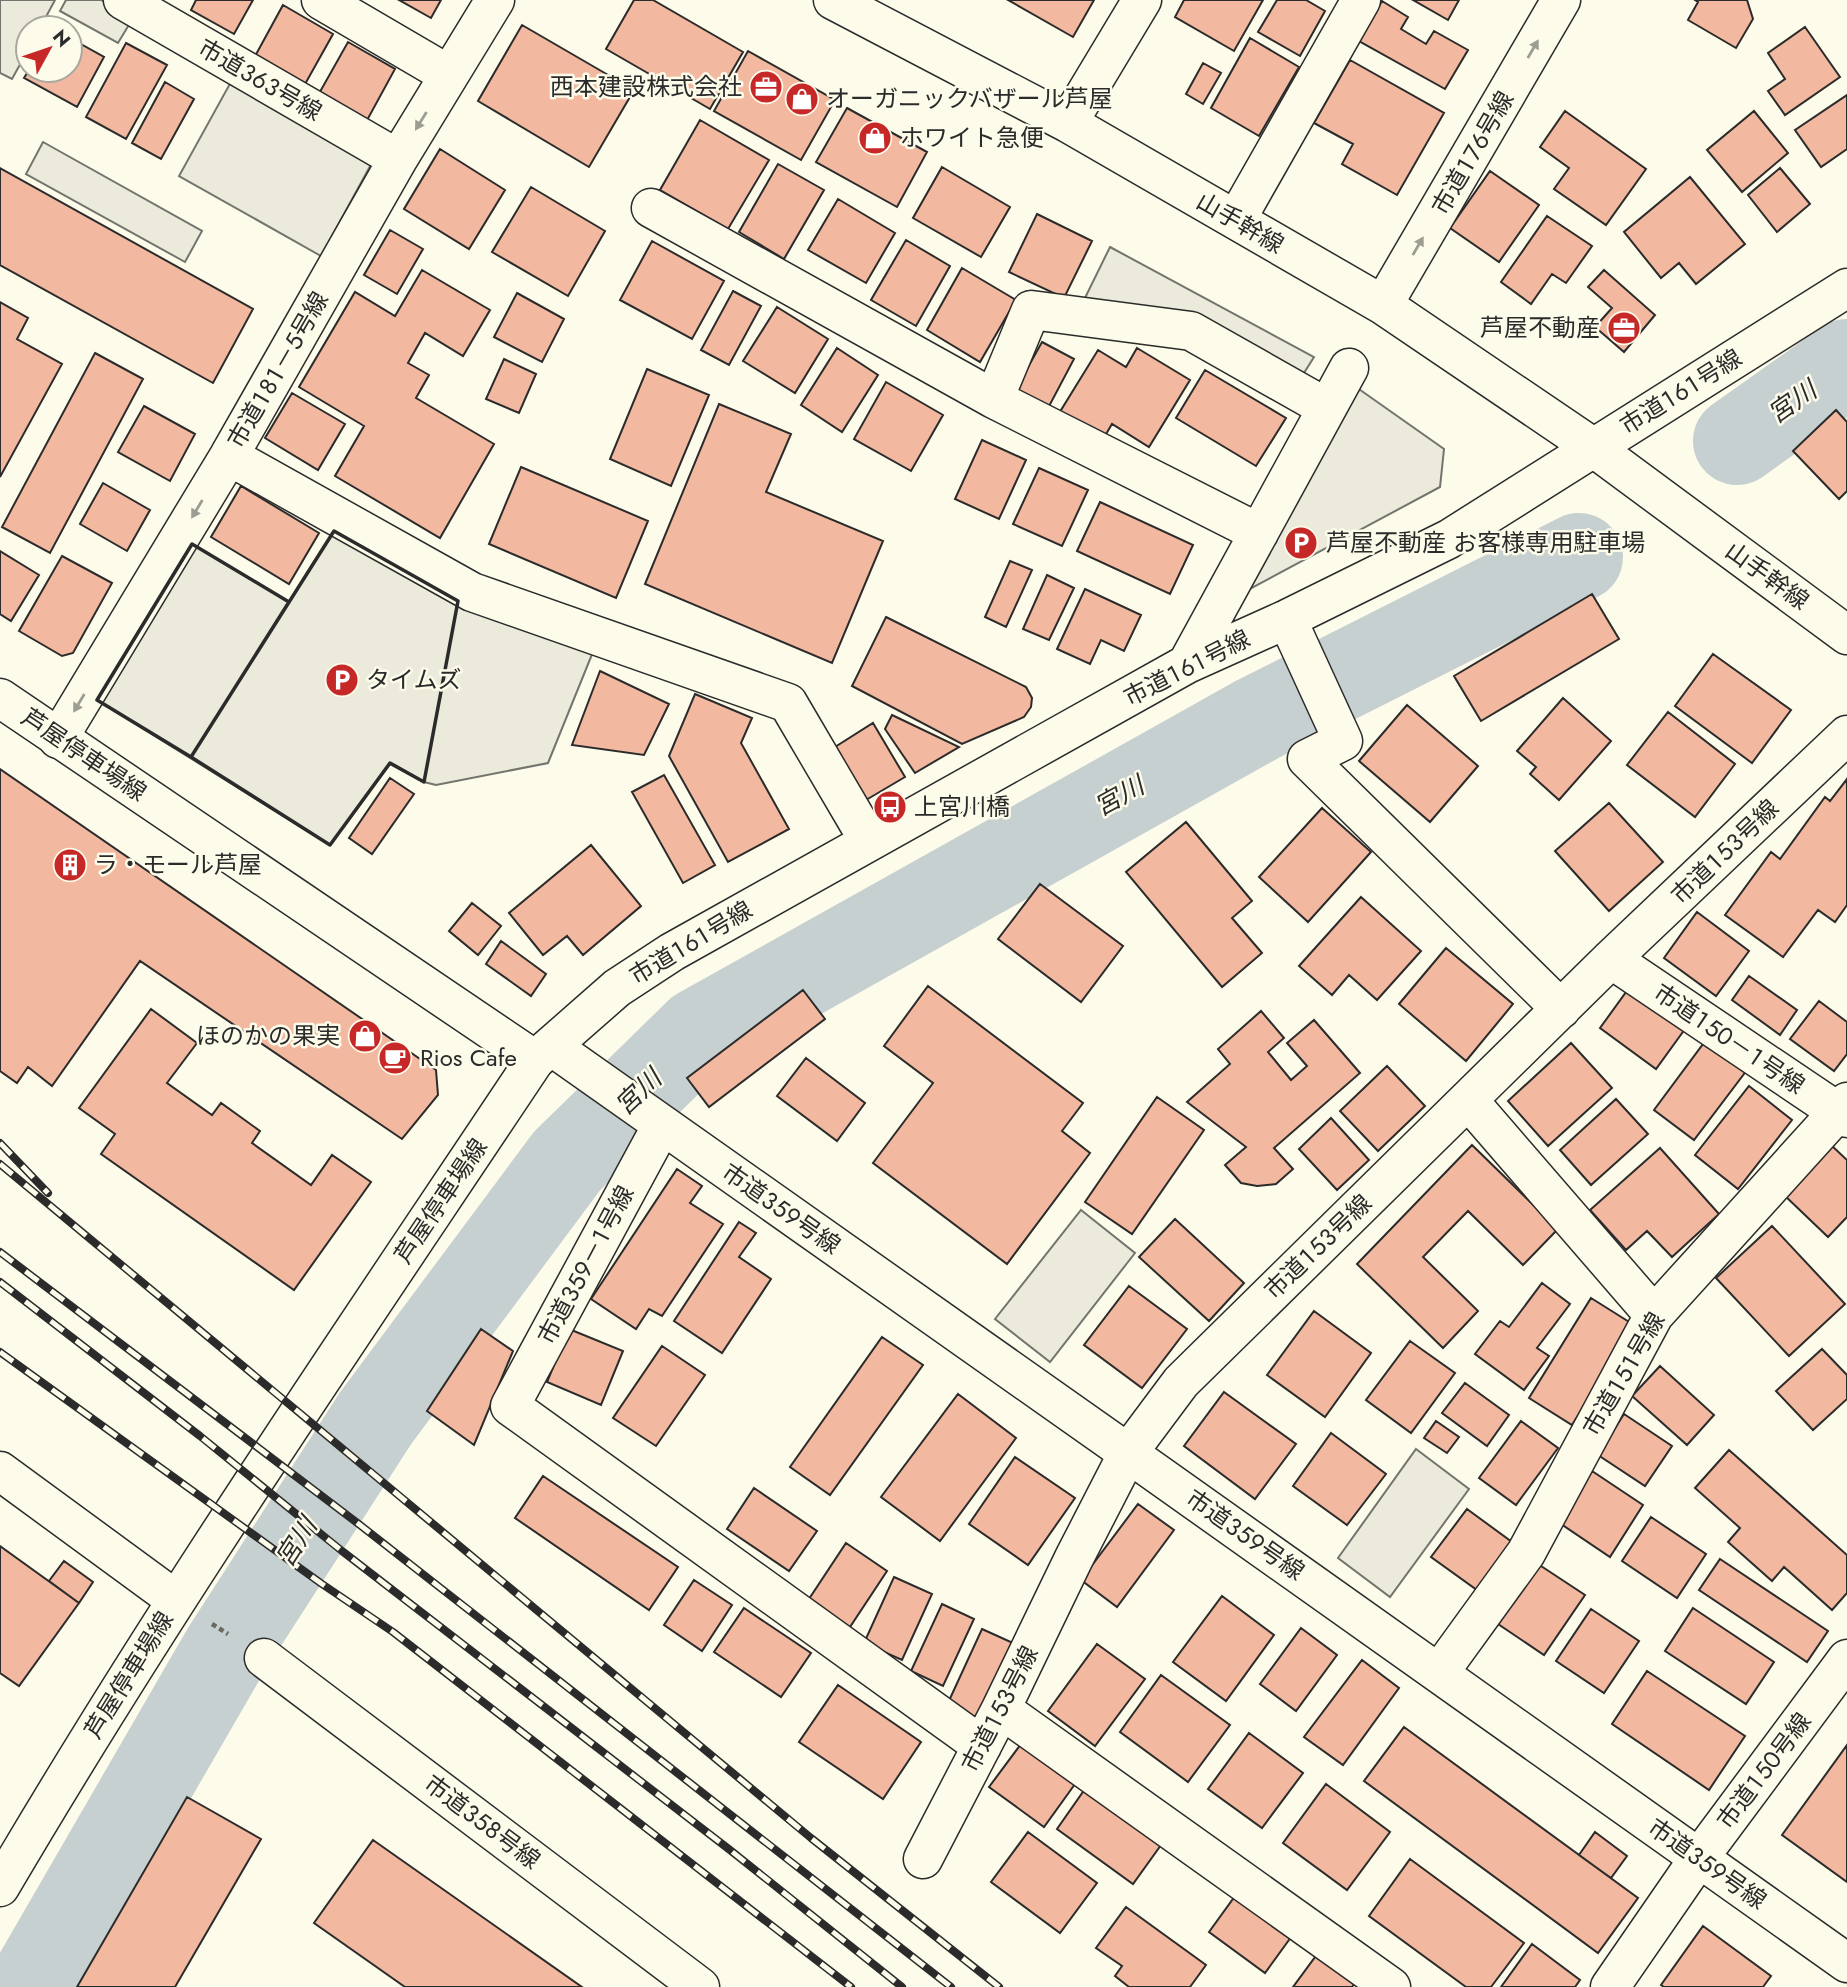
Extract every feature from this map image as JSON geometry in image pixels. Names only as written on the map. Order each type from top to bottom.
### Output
[{"type":"street","name":"市道３６３号線","points":[[123,0],[398,159]]},
{"type":"street","points":[[321,0],[449,75]]},
{"type":"street","name":"市道１８１－５号線","points":[[58,738],[229,456],[398,159],[495,0]]},
{"type":"street","name":"山手幹線","points":[[832,0],[1068,123],[1383,305],[1594,448],[1847,635]]},
{"type":"street","points":[[1068,123],[1142,0]]},
{"type":"street","points":[[1236,220],[1361,0]]},
{"type":"street","name":"市道１７６号線","points":[[1383,305],[1561,0]]},
{"type":"street","points":[[651,208],[994,399],[1259,533]]},
{"type":"street","name":"市道１６１号線","points":[[543,1053],[617,988],[672,952],[1187,664],[1287,620],[1449,538],[1847,288]]},
{"type":"street","points":[[994,399],[1031,310],[1191,331],[1327,408]]},
{"type":"street","points":[[1187,664],[1349,368]]},
{"type":"street","points":[[229,456],[472,592],[788,703],[869,841]]},
{"type":"street","points":[[1287,620],[1343,741],[1307,759],[1561,1009]]},
{"type":"street","name":"芦屋停車場線","points":[[0,698],[543,1053],[176,1600],[0,1887]]},
{"type":"street","name":"市道１５３号線","points":[[923,1859],[1128,1453],[1181,1382],[1611,959],[1847,735]]},
{"type":"street","name":"市道１５０－１号線","points":[[1611,959],[1844,1110]]},
{"type":"street","points":[[543,1053],[600,1082],[652,1117]]},
{"type":"street","points":[[1468,1100],[1654,1315]]},
{"type":"street","name":"市道１５１号線","points":[[1438,1673],[1525,1553],[1654,1315],[1844,1110]]},
{"type":"street","name":"市道３５９－１号線","points":[[652,1117],[510,1406],[982,1746]]},
{"type":"street","name":"市道３５９号線","points":[[652,1117],[1847,1963]]},
{"type":"street","points":[[0,1471],[176,1600]]},
{"type":"street","name":"市道３５８号線","points":[[264,1658],[700,1987]]},
{"type":"street","name":"市道１５０号線","points":[[1610,1987],[1699,1858],[1847,1659]]},
{"type":"street","points":[[1001,1709],[1391,1987]]},
{"type":"shaded area","points":[[0,0],[55,0],[48,14],[14,14],[14,75],[12,79],[0,73]]},
{"type":"shaded area","points":[[66,0],[101,0],[133,18],[118,43],[84,24],[84,14],[65,14],[60,11]]},
{"type":"shaded area","points":[[232,80],[374,159],[321,256],[179,176]]},
{"type":"shaded area","points":[[43,142],[202,231],[185,262],[26,174]]},
{"type":"shaded area","points":[[1110,247],[1314,357],[1297,384],[1083,302]]},
{"type":"shaded area","name":"芦屋不動産 お客様専用駐車場","points":[[1356,387],[1444,449],[1440,487],[1233,598]]},
{"type":"shaded area","points":[[334,531],[595,647],[548,763],[436,785],[424,782],[390,764],[330,845],[97,700],[192,544],[289,602]]},
{"type":"shaded area","points":[[1081,1210],[1135,1253],[1050,1362],[995,1319]]},
{"type":"shaded area","points":[[1416,1449],[1469,1489],[1390,1597],[1338,1558]]},
{"type":"building","points":[[196,0],[253,0],[234,34],[191,10]]},
{"type":"building","points":[[399,0],[441,0],[431,18]]},
{"type":"building","points":[[634,0],[653,0],[743,52],[710,109],[606,49]]},
{"type":"building","points":[[1008,0],[1094,0],[1073,37]]},
{"type":"building","points":[[1184,0],[1263,0],[1234,51],[1175,17]]},
{"type":"building","points":[[1277,0],[1306,0],[1325,11],[1300,56],[1258,32]]},
{"type":"building","points":[[1413,0],[1459,0],[1448,20]]},
{"type":"building","points":[[1695,0],[1747,0],[1753,19],[1736,48],[1688,20],[1698,2]]},
{"type":"building","points":[[1382,1],[1408,17],[1401,29],[1426,44],[1434,31],[1468,50],[1445,89],[1359,41]]},
{"type":"building","points":[[283,5],[333,34],[304,86],[254,58]]},
{"type":"building","points":[[522,25],[634,90],[589,167],[478,101]]},
{"type":"building","points":[[1805,27],[1840,77],[1785,115],[1768,91],[1785,79],[1768,53]]},
{"type":"building","points":[[1250,38],[1299,67],[1259,136],[1211,108]]},
{"type":"building","points":[[348,42],[395,69],[365,124],[317,97]]},
{"type":"building","points":[[126,43],[167,65],[126,139],[86,117]]},
{"type":"building","points":[[84,46],[104,57],[77,107],[35,84],[84,84]]},
{"type":"building","points":[[748,51],[835,100],[801,160],[714,111]]},
{"type":"building","points":[[1350,60],[1444,113],[1397,195],[1342,164],[1353,144],[1314,123]]},
{"type":"building","points":[[1203,63],[1221,73],[1203,104],[1186,94]]},
{"type":"building","points":[[165,82],[194,99],[161,159],[132,143]]},
{"type":"building","points":[[1847,95],[1847,149],[1821,167],[1795,130]]},
{"type":"building","points":[[847,108],[927,152],[897,207],[816,162]]},
{"type":"building","points":[[1565,111],[1646,169],[1606,225],[1554,189],[1569,168],[1540,147]]},
{"type":"building","points":[[1754,111],[1788,153],[1742,192],[1707,150]]},
{"type":"building","points":[[700,120],[769,160],[728,229],[660,190]]},
{"type":"building","points":[[440,149],[505,190],[469,249],[404,209]]},
{"type":"building","points":[[778,164],[824,190],[784,259],[739,232]]},
{"type":"building","points":[[942,167],[1010,207],[981,257],[913,218]]},
{"type":"building","points":[[0,168],[253,309],[213,383],[0,265]]},
{"type":"building","points":[[1780,168],[1810,204],[1777,232],[1748,195]]},
{"type":"building","points":[[1490,171],[1539,205],[1499,262],[1450,228]]},
{"type":"building","points":[[1690,177],[1745,244],[1696,284],[1679,263],[1661,278],[1624,232]]},
{"type":"building","points":[[531,187],[605,231],[568,296],[492,252]]},
{"type":"building","points":[[838,199],[895,233],[866,283],[808,250]]},
{"type":"building","points":[[1037,214],[1092,241],[1064,298],[1009,272]]},
{"type":"building","points":[[1547,216],[1592,246],[1566,283],[1552,274],[1531,304],[1501,282]]},
{"type":"building","points":[[390,230],[423,249],[397,294],[364,275]]},
{"type":"building","points":[[906,240],[950,266],[916,326],[871,300]]},
{"type":"building","points":[[652,241],[724,281],[692,339],[620,300]]},
{"type":"building","points":[[962,268],[1016,300],[980,362],[927,330]]},
{"type":"building","points":[[422,270],[490,310],[463,356],[425,333],[408,363],[429,375],[416,398],[494,444],[440,538],[335,476],[364,426],[299,387],[355,292],[395,316]]},
{"type":"building","points":[[1604,270],[1655,315],[1624,352],[1595,327],[1612,308],[1588,287]]},
{"type":"building","points":[[733,291],[761,306],[729,365],[701,350]]},
{"type":"building","points":[[517,293],[564,319],[542,362],[494,337]]},
{"type":"building","points":[[0,302],[28,318],[17,339],[62,364],[0,477]]},
{"type":"building","points":[[777,307],[828,339],[795,393],[743,361]]},
{"type":"building","points":[[1042,342],[1074,359],[1046,412],[1013,394]]},
{"type":"building","points":[[837,348],[878,375],[842,432],[801,405]]},
{"type":"building","points":[[1137,348],[1190,380],[1149,447],[1112,424],[1102,441],[1058,415],[1098,350],[1126,367]]},
{"type":"building","points":[[95,353],[143,379],[50,553],[2,527]]},
{"type":"building","points":[[504,359],[536,374],[519,413],[486,399]]},
{"type":"building","points":[[647,369],[709,395],[671,486],[610,459]]},
{"type":"building","points":[[1205,370],[1286,418],[1256,466],[1176,418]]},
{"type":"building","points":[[886,382],[943,415],[911,471],[854,439]]},
{"type":"building","points":[[292,393],[345,424],[318,470],[265,438]]},
{"type":"building","points":[[719,404],[791,434],[766,492],[883,541],[832,663],[645,584]]},
{"type":"building","points":[[144,406],[195,434],[170,481],[118,452]]},
{"type":"building","points":[[1836,410],[1847,422],[1847,491],[1839,499],[1793,451]]},
{"type":"building","points":[[982,440],[1026,460],[999,519],[955,499]]},
{"type":"building","points":[[521,467],[648,521],[616,598],[489,544]]},
{"type":"building","points":[[1039,468],[1088,490],[1062,546],[1013,524]]},
{"type":"building","points":[[103,483],[150,510],[127,551],[80,524]]},
{"type":"building","points":[[241,486],[319,533],[289,584],[211,537]]},
{"type":"building","points":[[1100,502],[1193,545],[1170,594],[1077,551]]},
{"type":"building","points":[[0,551],[39,575],[11,621],[0,614]]},
{"type":"building","points":[[62,556],[112,583],[73,653],[62,656],[19,631]]},
{"type":"building","points":[[1010,561],[1032,570],[1006,627],[985,617]]},
{"type":"building","points":[[1047,575],[1074,588],[1049,640],[1023,629]]},
{"type":"building","points":[[1085,589],[1141,615],[1124,651],[1101,640],[1090,664],[1057,649]]},
{"type":"building","points":[[1592,594],[1619,639],[1481,721],[1454,676]]},
{"type":"building","points":[[886,617],[1026,687],[1032,698],[1031,707],[1024,717],[962,744],[852,686]]},
{"type":"building","points":[[1713,654],[1791,710],[1752,763],[1675,706]]},
{"type":"building","points":[[600,671],[669,704],[644,755],[572,745]]},
{"type":"building","points":[[695,694],[752,718],[741,743],[789,829],[728,862],[669,756]]},
{"type":"building","points":[[1563,698],[1611,741],[1559,800],[1530,774],[1536,767],[1517,751]]},
{"type":"building","points":[[1407,705],[1478,766],[1430,822],[1359,761]]},
{"type":"building","points":[[1668,712],[1735,764],[1695,817],[1627,765]]},
{"type":"building","points":[[892,715],[959,747],[915,773],[885,729]]},
{"type":"building","points":[[873,723],[905,777],[866,800],[835,747]]},
{"type":"building","name":"ラ・モール芦屋","points":[[0,769],[436,1070],[438,1095],[402,1139],[140,961],[52,1086],[28,1067],[17,1083],[0,1071]]},
{"type":"building","points":[[664,775],[715,865],[683,883],[632,792]]},
{"type":"building","points":[[390,778],[414,794],[372,854],[349,838]]},
{"type":"building","points":[[1847,779],[1847,905],[1835,922],[1818,910],[1783,957],[1725,915],[1771,852],[1780,859],[1825,797],[1830,801]]},
{"type":"building","points":[[1609,803],[1663,862],[1609,911],[1555,851]]},
{"type":"building","points":[[1322,808],[1371,852],[1308,922],[1259,877]]},
{"type":"building","points":[[1186,822],[1252,901],[1232,918],[1262,953],[1222,987],[1126,872]]},
{"type":"building","points":[[591,845],[641,906],[583,955],[567,936],[543,955],[509,913]]},
{"type":"building","points":[[1040,884],[1123,946],[1081,1002],[998,939]]},
{"type":"building","points":[[1361,897],[1421,951],[1377,1000],[1349,975],[1332,995],[1299,966]]},
{"type":"building","points":[[472,903],[501,926],[478,955],[449,931]]},
{"type":"building","points":[[1697,912],[1749,951],[1716,996],[1664,958]]},
{"type":"building","points":[[501,941],[546,974],[531,996],[486,964]]},
{"type":"building","points":[[1446,948],[1513,1004],[1466,1061],[1399,1004]]},
{"type":"building","points":[[1749,976],[1797,1010],[1780,1035],[1732,1000]]},
{"type":"building","points":[[928,986],[1083,1103],[1062,1131],[1090,1153],[1007,1264],[873,1163],[933,1083],[884,1046]]},
{"type":"building","points":[[1629,988],[1685,1029],[1656,1069],[1600,1028]]},
{"type":"building","points":[[803,990],[825,1019],[709,1107],[687,1078]]},
{"type":"building","points":[[1819,1001],[1847,1022],[1847,1054],[1834,1071],[1790,1039]]},
{"type":"building","points":[[151,1009],[197,1043],[167,1083],[212,1115],[221,1103],[260,1131],[252,1143],[311,1185],[332,1155],[371,1182],[294,1290],[101,1154],[115,1134],[79,1108]]},
{"type":"building","points":[[1261,1011],[1284,1038],[1268,1052],[1291,1080],[1307,1066],[1287,1043],[1314,1020],[1360,1073],[1274,1148],[1293,1169],[1276,1184],[1257,1186],[1241,1183],[1225,1165],[1246,1147],[1187,1102],[1230,1064],[1218,1049]]},
{"type":"building","points":[[1709,1036],[1750,1066],[1694,1140],[1654,1110]]},
{"type":"building","points":[[1571,1043],[1612,1088],[1548,1146],[1508,1101]]},
{"type":"building","points":[[806,1058],[865,1103],[837,1141],[777,1096]]},
{"type":"building","points":[[1387,1066],[1425,1106],[1378,1151],[1340,1111]]},
{"type":"building","points":[[1749,1086],[1792,1120],[1738,1189],[1695,1155]]},
{"type":"building","points":[[1157,1097],[1204,1130],[1132,1234],[1085,1202]]},
{"type":"building","points":[[1616,1099],[1648,1134],[1591,1185],[1560,1150]]},
{"type":"building","points":[[1331,1118],[1369,1160],[1337,1190],[1299,1149]]},
{"type":"building","points":[[1830,1144],[1847,1160],[1847,1217],[1828,1237],[1783,1194]]},
{"type":"building","points":[[1472,1145],[1558,1229],[1523,1265],[1468,1211],[1423,1257],[1478,1311],[1443,1348],[1357,1264]]},
{"type":"building","points":[[1660,1148],[1719,1214],[1672,1257],[1647,1231],[1626,1250],[1590,1210]]},
{"type":"building","points":[[677,1169],[702,1186],[690,1203],[723,1224],[662,1316],[649,1309],[636,1329],[591,1299]]},
{"type":"building","points":[[1175,1219],[1244,1283],[1209,1321],[1139,1257]]},
{"type":"building","points":[[739,1222],[756,1233],[739,1257],[771,1279],[722,1353],[674,1321]]},
{"type":"building","points":[[1772,1226],[1845,1304],[1789,1356],[1716,1278]]},
{"type":"building","points":[[1542,1283],[1570,1304],[1537,1348],[1549,1356],[1524,1390],[1475,1354],[1500,1321],[1509,1327]]},
{"type":"building","points":[[1129,1286],[1187,1329],[1142,1388],[1084,1345]]},
{"type":"building","points":[[1591,1298],[1634,1325],[1572,1425],[1529,1398]]},
{"type":"building","points":[[1314,1311],[1371,1353],[1325,1417],[1267,1375]]},
{"type":"building","points":[[481,1329],[513,1351],[474,1445],[427,1411]]},
{"type":"building","points":[[569,1329],[623,1351],[601,1405],[547,1382]]},
{"type":"building","points":[[882,1337],[923,1365],[830,1495],[790,1467]]},
{"type":"building","points":[[1410,1341],[1455,1373],[1411,1433],[1366,1400]]},
{"type":"building","points":[[662,1346],[705,1375],[656,1446],[613,1418]]},
{"type":"building","points":[[1822,1349],[1847,1375],[1847,1399],[1813,1430],[1776,1391]]},
{"type":"building","points":[[1660,1366],[1714,1415],[1687,1445],[1632,1396]]},
{"type":"building","points":[[1465,1383],[1509,1415],[1487,1446],[1442,1413]]},
{"type":"building","points":[[1224,1392],[1296,1444],[1255,1499],[1184,1446]]},
{"type":"building","points":[[958,1394],[1016,1438],[940,1541],[881,1497]]},
{"type":"building","points":[[1624,1414],[1672,1446],[1645,1486],[1598,1455]]},
{"type":"building","points":[[1436,1421],[1459,1437],[1447,1453],[1424,1438]]},
{"type":"building","points":[[1521,1421],[1558,1448],[1516,1505],[1479,1478]]},
{"type":"building","points":[[1331,1433],[1386,1474],[1347,1525],[1293,1486]]},
{"type":"building","points":[[1729,1450],[1847,1555],[1847,1593],[1832,1610],[1784,1567],[1772,1581],[1728,1542],[1740,1528],[1695,1488]]},
{"type":"building","points":[[1015,1457],[1075,1498],[1028,1565],[969,1524]]},
{"type":"building","points":[[1592,1471],[1643,1505],[1610,1557],[1558,1522]]},
{"type":"building","points":[[543,1476],[678,1567],[649,1610],[515,1518]]},
{"type":"building","points":[[754,1488],[817,1531],[789,1571],[727,1529]]},
{"type":"building","points":[[1138,1504],[1174,1530],[1117,1607],[1081,1580]]},
{"type":"building","points":[[1467,1509],[1512,1542],[1477,1590],[1431,1557]]},
{"type":"building","points":[[1651,1517],[1706,1554],[1677,1598],[1622,1561]]},
{"type":"building","points":[[846,1543],[887,1571],[848,1630],[807,1602]]},
{"type":"building","points":[[0,1546],[79,1603],[19,1686],[0,1673]]},
{"type":"building","points":[[1720,1559],[1828,1631],[1807,1662],[1699,1590]]},
{"type":"building","points":[[64,1561],[93,1582],[79,1603],[49,1581]]},
{"type":"building","points":[[1538,1564],[1585,1595],[1544,1655],[1498,1624]]},
{"type":"building","points":[[894,1577],[932,1594],[902,1660],[864,1643]]},
{"type":"building","points":[[694,1580],[732,1605],[702,1651],[664,1625]]},
{"type":"building","points":[[1222,1596],[1274,1635],[1226,1701],[1173,1662]]},
{"type":"building","points":[[942,1604],[974,1619],[943,1686],[911,1671]]},
{"type":"building","points":[[744,1608],[811,1653],[781,1697],[714,1652]]},
{"type":"building","points":[[1693,1608],[1774,1662],[1746,1704],[1665,1651]]},
{"type":"building","points":[[1591,1609],[1639,1641],[1604,1693],[1556,1661]]},
{"type":"building","points":[[1301,1628],[1337,1655],[1296,1711],[1260,1684]]},
{"type":"building","points":[[982,1629],[1013,1643],[979,1719],[947,1705]]},
{"type":"building","points":[[1097,1644],[1145,1679],[1095,1746],[1048,1711]]},
{"type":"building","points":[[1362,1660],[1399,1688],[1343,1765],[1304,1737]]},
{"type":"building","points":[[1647,1671],[1745,1736],[1709,1790],[1612,1724]]},
{"type":"building","points":[[1161,1675],[1230,1725],[1188,1782],[1120,1732]]},
{"type":"building","points":[[838,1685],[921,1742],[883,1799],[799,1742]]},
{"type":"building","points":[[1404,1727],[1638,1898],[1598,1953],[1364,1781]]},
{"type":"building","points":[[1249,1733],[1303,1773],[1262,1828],[1208,1789]]},
{"type":"building","points":[[1021,1744],[1075,1784],[1044,1827],[989,1787]]},
{"type":"building","points":[[1847,1745],[1847,1882],[1782,1835]]},
{"type":"building","points":[[1326,1784],[1390,1832],[1347,1890],[1283,1843]]},
{"type":"building","points":[[1085,1789],[1161,1845],[1133,1884],[1057,1829]]},
{"type":"building","points":[[187,1797],[261,1839],[175,1987],[77,1987]]},
{"type":"building","points":[[1028,1832],[1097,1883],[1060,1933],[991,1882]]},
{"type":"building","points":[[1595,1832],[1627,1856],[1611,1878],[1579,1855]]},
{"type":"building","points":[[373,1840],[582,1987],[405,1987],[314,1923]]},
{"type":"building","points":[[1410,1859],[1524,1943],[1491,1987],[1466,1987],[1369,1916]]},
{"type":"building","points":[[1238,1892],[1294,1933],[1265,1973],[1209,1932]]},
{"type":"building","points":[[1126,1907],[1206,1965],[1190,1987],[1129,1987],[1115,1976],[1122,1966],[1096,1948]]},
{"type":"building","points":[[1703,1926],[1771,1976],[1763,1987],[1661,1985]]},
{"type":"building","points":[[1532,1944],[1580,1980],[1575,1987],[1501,1987]]},
{"type":"building","points":[[1321,1949],[1359,1977],[1352,1987],[1293,1987]]},
{"type":"waterway","name":"宮川","points":[[1737,441],[1847,363]]},
{"type":"waterway","name":"宮川","points":[[31,1987],[226,1650],[375,1419],[567,1161],[699,1032],[1258,719],[1579,557]]},
{"type":"railway","points":[[0,1143],[48,1193]]},
{"type":"railway","points":[[0,1164],[811,1838],[999,1987]]},
{"type":"railway","points":[[0,1252],[360,1525],[951,1987]]},
{"type":"railway","points":[[0,1282],[902,1987]]},
{"type":"railway","points":[[0,1352],[322,1584],[393,1632],[851,1987]]},
{"type":"wall","points":[[334,531],[458,601],[424,782],[390,763],[330,845],[191,757],[334,531]]},
{"type":"wall","points":[[192,544],[289,602],[191,757],[97,700],[192,544]]},
{"type":"place","name":"西本建設株式会社","points":[[766,87]]},
{"type":"place","name":"オーガニックバザール芦屋","points":[[802,99]]},
{"type":"place","name":"ホワイト急便","points":[[875,138]]},
{"type":"place","name":"芦屋不動産","points":[[1624,328]]},
{"type":"place","name":"芦屋不動産 お客様専用駐車場","points":[[1301,543]]},
{"type":"place","name":"タイムズ","points":[[342,680]]},
{"type":"place","name":"上宮川橋","points":[[890,807]]},
{"type":"place","name":"ラ・モール芦屋","points":[[70,865]]},
{"type":"place","name":"ほのかの果実","points":[[365,1036]]},
{"type":"place","name":"Rios Cafe","points":[[395,1058]]}]
